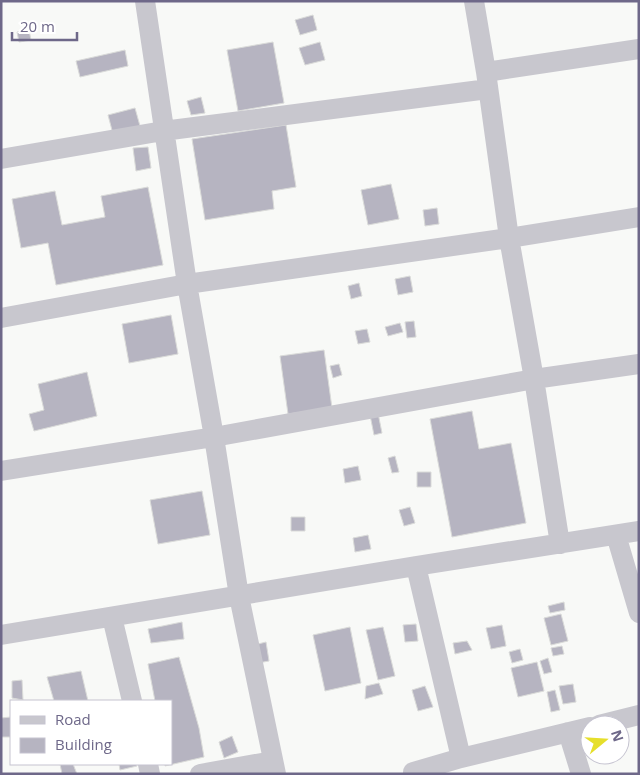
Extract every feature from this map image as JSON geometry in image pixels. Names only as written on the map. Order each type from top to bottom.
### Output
[{"type":"street","points":[[144,1],[187,284],[239,596],[275,767],[200,774]]},
{"type":"street","points":[[474,1],[509,238],[560,544]]},
{"type":"street","points":[[1,159],[164,130],[487,80],[639,49]]},
{"type":"street","points":[[1,318],[187,284],[509,238],[639,216]]},
{"type":"street","points":[[1,471],[214,437],[534,379],[639,364]]},
{"type":"street","points":[[1,635],[639,531]]},
{"type":"street","points":[[616,535],[639,613]]},
{"type":"street","points":[[416,566],[461,758]]},
{"type":"street","points":[[112,617],[132,700]]},
{"type":"street","points":[[410,773],[461,758],[580,729]]},
{"type":"street","points":[[568,732],[581,774]]},
{"type":"building","points":[[313,15],[317,30],[300,35],[295,20]]},
{"type":"building","points":[[29,30],[31,40],[19,42],[17,32]]},
{"type":"building","points":[[273,42],[284,103],[238,111],[227,50]]},
{"type":"building","points":[[320,42],[325,60],[305,65],[299,48]]},
{"type":"building","points":[[125,50],[128,66],[80,77],[76,61]]},
{"type":"building","points":[[201,97],[205,113],[191,115],[187,101]]},
{"type":"building","points":[[135,108],[140,126],[113,134],[108,115]]},
{"type":"building","points":[[286,125],[296,187],[272,191],[274,209],[205,220],[192,139]]},
{"type":"building","points":[[148,147],[151,168],[136,171],[133,148]]},
{"type":"building","points":[[391,184],[399,219],[368,225],[361,190]]},
{"type":"building","points":[[148,187],[163,265],[56,285],[48,243],[21,248],[12,199],[55,191],[62,225],[105,217],[101,196]]},
{"type":"building","points":[[437,208],[439,224],[425,226],[423,210]]},
{"type":"building","points":[[410,276],[413,292],[398,295],[395,279]]},
{"type":"building","points":[[359,283],[362,296],[351,299],[348,286]]},
{"type":"building","points":[[171,315],[178,354],[129,363],[122,324]]},
{"type":"building","points":[[414,321],[416,337],[407,338],[405,322]]},
{"type":"building","points":[[400,323],[403,332],[388,336],[385,327]]},
{"type":"building","points":[[367,329],[370,342],[358,344],[355,331]]},
{"type":"building","points":[[324,350],[332,408],[288,414],[280,356]]},
{"type":"building","points":[[339,364],[342,375],[333,378],[330,366]]},
{"type":"building","points":[[87,372],[97,416],[34,431],[29,414],[44,410],[38,384]]},
{"type":"building","points":[[472,411],[479,449],[511,443],[526,523],[452,537],[430,419]]},
{"type":"building","points":[[378,413],[382,433],[374,435],[370,415]]},
{"type":"building","points":[[395,456],[399,472],[392,473],[388,458]]},
{"type":"building","points":[[358,466],[361,480],[345,483],[343,469]]},
{"type":"building","points":[[417,472],[431,472],[431,487],[417,487]]},
{"type":"building","points":[[202,491],[210,535],[158,544],[150,500]]},
{"type":"building","points":[[410,507],[415,523],[404,526],[399,510]]},
{"type":"building","points":[[291,517],[305,517],[305,531],[291,531]]},
{"type":"building","points":[[368,535],[371,549],[355,552],[353,538]]},
{"type":"building","points":[[564,602],[565,610],[550,613],[548,606]]},
{"type":"building","points":[[561,614],[568,641],[551,645],[544,618]]},
{"type":"building","points":[[182,622],[184,639],[151,643],[148,629]]},
{"type":"building","points":[[416,624],[418,641],[405,642],[403,625]]},
{"type":"building","points":[[502,625],[506,646],[491,649],[486,628]]},
{"type":"building","points":[[350,627],[361,683],[325,691],[313,635]]},
{"type":"building","points":[[383,627],[395,676],[378,680],[366,630]]},
{"type":"building","points":[[467,641],[472,650],[455,654],[453,643]]},
{"type":"building","points":[[266,642],[269,661],[258,663],[254,645]]},
{"type":"building","points":[[562,646],[564,654],[553,656],[551,648]]},
{"type":"building","points":[[520,649],[523,660],[512,663],[509,652]]},
{"type":"building","points":[[179,657],[199,728],[204,757],[172,764],[172,700],[155,700],[148,664]]},
{"type":"building","points":[[548,658],[552,672],[544,674],[540,661]]},
{"type":"building","points":[[537,662],[544,691],[518,697],[511,668]]},
{"type":"building","points":[[81,671],[88,700],[54,700],[47,677]]},
{"type":"building","points":[[22,680],[23,700],[12,698],[12,681]]},
{"type":"building","points":[[379,683],[383,694],[365,699],[366,686]]},
{"type":"building","points":[[573,684],[576,702],[563,704],[559,686]]},
{"type":"building","points":[[425,686],[433,707],[418,711],[412,690]]},
{"type":"building","points":[[555,690],[560,710],[551,712],[547,692]]},
{"type":"building","points":[[10,717],[10,737],[1,737],[1,718]]},
{"type":"building","points":[[232,736],[238,752],[224,758],[219,742]]},
{"type":"building","points":[[60,765],[73,765],[77,774],[62,774]]},
{"type":"building","points":[[119,765],[137,766],[120,770]]}]
